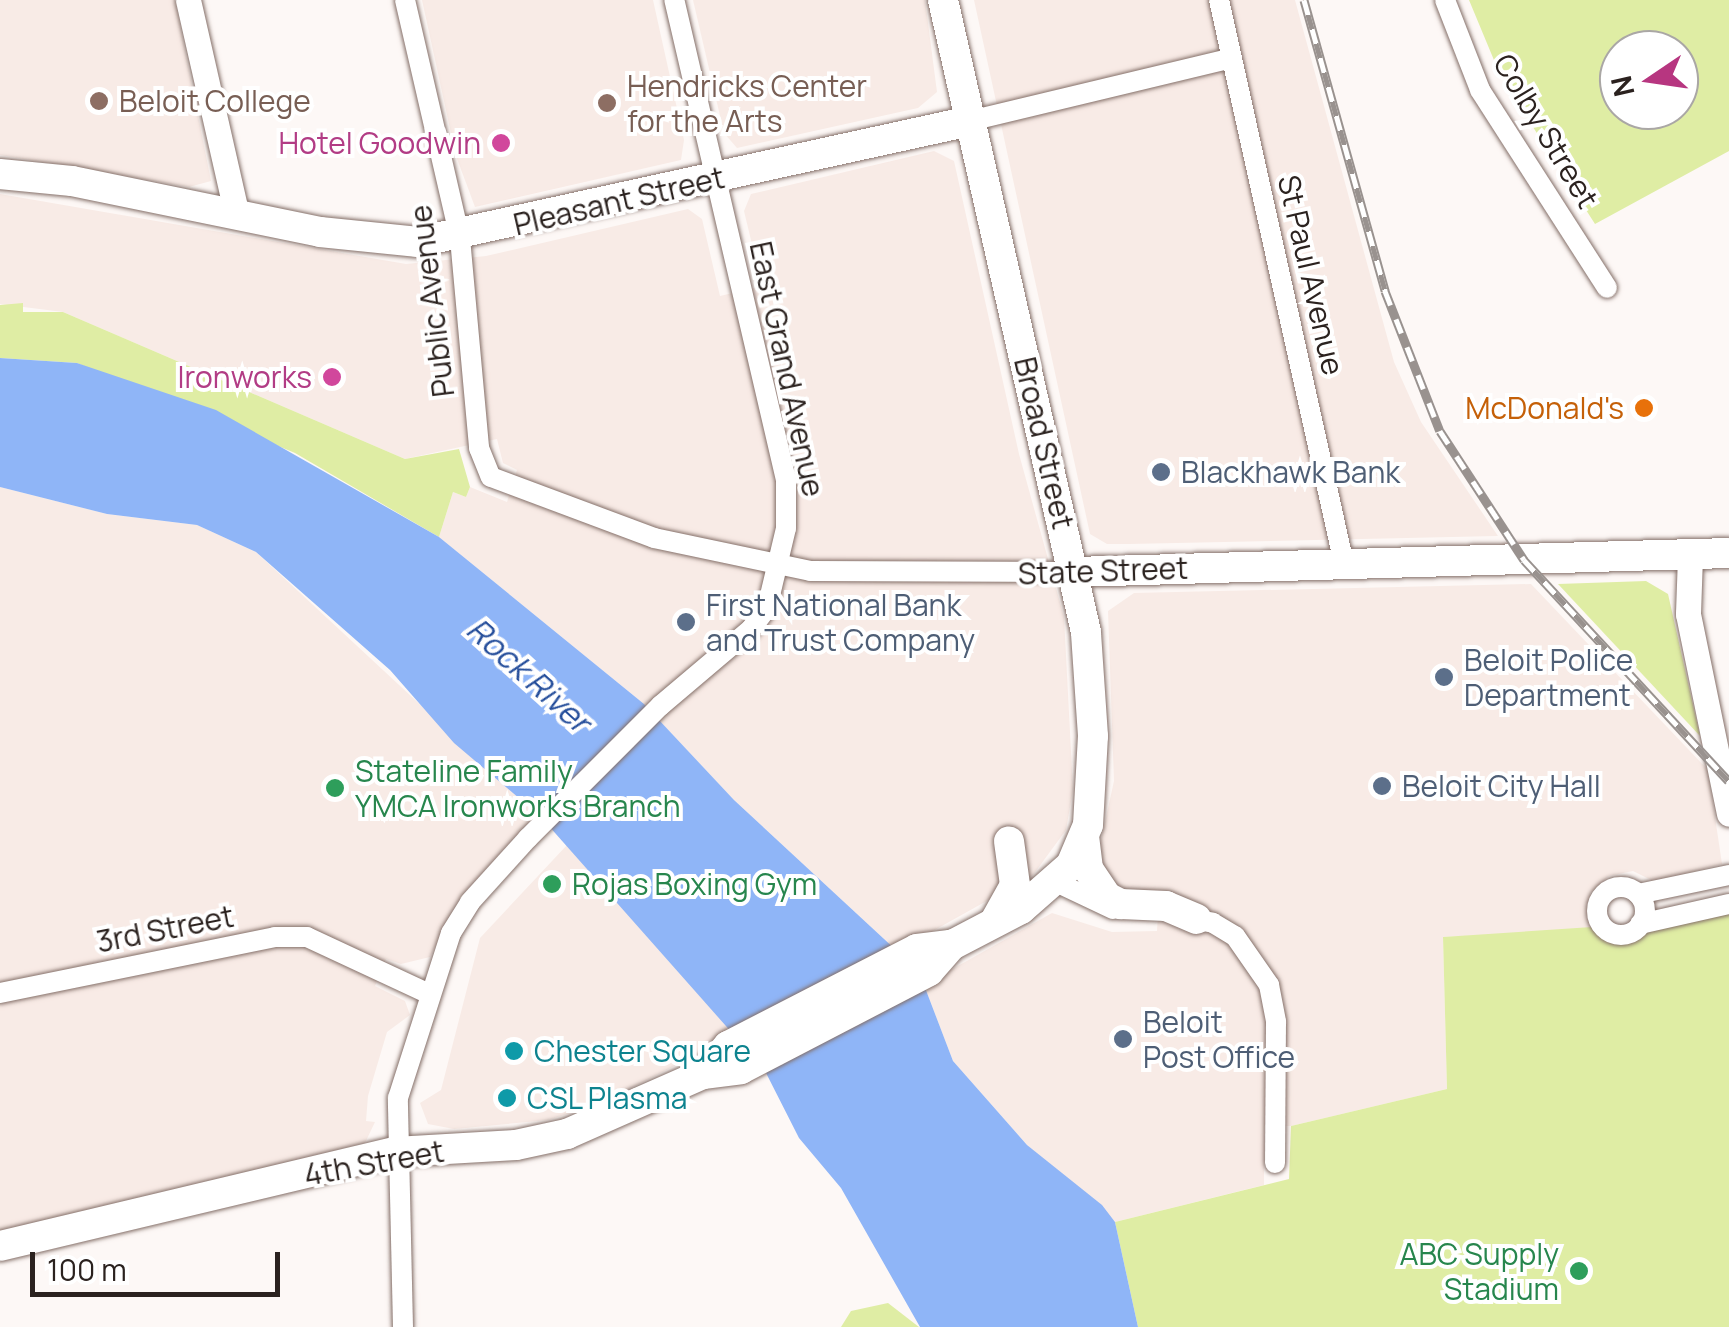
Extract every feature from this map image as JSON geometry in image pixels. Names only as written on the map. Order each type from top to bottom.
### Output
[{"type":"main road","name":"Broad Street","points":[[734,1058],[993,925],[1056,882],[1084,836],[1093,786],[1092,684],[1074,572],[942,0]]},
{"type":"main road","name":"Pleasant Street","points":[[0,174],[72,181],[380,239],[460,238],[970,120]]},
{"type":"main road","name":"State Street","points":[[1074,572],[1729,552]]},
{"type":"main road","points":[[1084,836],[1088,869],[1107,897],[1122,904],[1166,906],[1205,921]]},
{"type":"main road","points":[[993,925],[1016,885],[1009,841]]},
{"type":"main road","name":"4th Street","points":[[0,1246],[395,1152],[558,1136],[734,1058]]},
{"type":"street","points":[[188,0],[237,215]]},
{"type":"street","name":"Public Avenue","points":[[405,0],[460,238],[479,448],[491,476]]},
{"type":"street","name":"East Grand Avenue","points":[[403,1327],[395,1152],[402,1075],[429,994],[470,902],[660,706],[762,617],[778,565],[788,490],[674,0]]},
{"type":"street","name":"St Paul Avenue","points":[[1219,0],[1344,564]]},
{"type":"street","name":"Colby Street","points":[[1445,0],[1488,104],[1607,288]]},
{"type":"street","name":"Pleasant Street","points":[[970,120],[1232,58]]},
{"type":"street","name":"State Street","points":[[491,476],[654,538],[778,565],[871,576],[1074,572]]},
{"type":"street","points":[[1690,556],[1688,614],[1729,814]]},
{"type":"street","points":[[1729,875],[1638,894],[1609,889],[1597,915],[1619,934],[1640,924],[1729,904]]},
{"type":"street","points":[[1056,882],[1105,907],[1205,921],[1258,962],[1269,984],[1276,1022],[1275,1164]]},
{"type":"street","points":[[1638,894],[1644,908],[1640,924]]},
{"type":"street","name":"3rd Street","points":[[0,994],[275,937],[315,937],[429,994]]},
{"type":"shaded area","name":"Beloit College","points":[[0,0],[175,0],[211,181],[189,187],[0,155]]},
{"type":"shaded area","points":[[422,0],[653,0],[684,140],[681,160],[475,207],[456,156]]},
{"type":"shaded area","points":[[693,0],[925,0],[937,92],[918,108],[737,148],[724,133]]},
{"type":"shaded area","points":[[974,0],[1295,0],[1394,362],[1421,422],[1498,536],[1107,544],[1090,534]]},
{"type":"shaded area","points":[[934,151],[954,161],[1019,454],[1064,617],[1073,790],[1066,830],[1033,875],[897,951],[734,800],[644,704],[439,537],[453,492],[466,497],[470,487],[507,502],[517,470],[503,463],[497,439],[405,459],[63,312],[0,304],[0,194],[406,264],[486,256],[688,209],[702,219],[720,296],[762,286],[744,211],[751,194]]},
{"type":"shaded area","points":[[0,487],[107,514],[197,525],[256,552],[540,816],[444,929],[430,957],[401,964],[386,959],[375,986],[405,1001],[410,1015],[387,1032],[368,1096],[366,1121],[375,1122],[365,1143],[0,1233]]},
{"type":"shaded area","points":[[1531,584],[1708,770],[1722,864],[1655,882],[1633,871],[1609,876],[1590,893],[1592,927],[1586,931],[1443,937],[1447,1089],[1291,1126],[1264,1126],[1264,1185],[1115,1222],[1027,1145],[953,1061],[924,985],[1052,913],[1112,932],[1157,931],[1159,898],[1123,897],[1097,859],[1114,781],[1108,611],[1134,593]]},
{"type":"shaded area","points":[[567,845],[736,1035],[597,1105],[548,1120],[454,1129],[428,1124],[420,1103],[441,1090],[480,938]]},
{"type":"green space","points":[[1469,0],[1729,0],[1729,151],[1595,224],[1501,77]]},
{"type":"green space","points":[[23,303],[23,312],[63,312],[405,459],[459,449],[470,487],[466,497],[453,492],[439,537],[295,453],[77,363],[0,358],[0,305]]},
{"type":"green space","points":[[1646,581],[1668,594],[1700,736],[1558,584]]},
{"type":"green space","points":[[1729,914],[1729,1327],[1138,1327],[1115,1222],[1289,1179],[1291,1126],[1447,1089],[1443,937],[1592,927],[1623,945],[1651,930]]},
{"type":"green space","points":[[888,1303],[919,1327],[841,1327],[851,1311]]},
{"type":"water","name":"Rock River","points":[[0,358],[77,363],[216,410],[439,537],[644,704],[734,800],[897,951],[924,985],[953,1061],[1027,1145],[1102,1205],[1115,1222],[1138,1327],[920,1327],[841,1188],[799,1138],[764,1069],[540,816],[454,743],[390,670],[256,552],[197,525],[107,514],[0,487]]},
{"type":"railway","points":[[1304,0],[1385,291],[1440,431],[1524,560],[1729,781]]},
{"type":"place","name":"Beloit College","points":[[99,101]]},
{"type":"place","name":"Hendricks Center for the Arts","points":[[607,103]]},
{"type":"place","name":"Hotel Goodwin","points":[[501,143]]},
{"type":"place","name":"Ironworks","points":[[332,377]]},
{"type":"place","name":"McDonald's","points":[[1644,408]]},
{"type":"place","name":"Blackhawk Bank","points":[[1161,472]]},
{"type":"place","name":"First National Bank and Trust Company","points":[[686,622]]},
{"type":"place","name":"Beloit Police Department","points":[[1444,677]]},
{"type":"place","name":"Beloit City Hall","points":[[1382,786]]},
{"type":"place","name":"Stateline Family YMCA Ironworks Branch","points":[[335,788]]},
{"type":"place","name":"Rojas Boxing Gym","points":[[552,884]]},
{"type":"place","name":"Beloit Post Office","points":[[1123,1039]]},
{"type":"place","name":"Chester Square","points":[[514,1051]]},
{"type":"place","name":"CSL Plasma","points":[[507,1098]]},
{"type":"place","name":"ABC Supply Stadium","points":[[1579,1271]]}]
